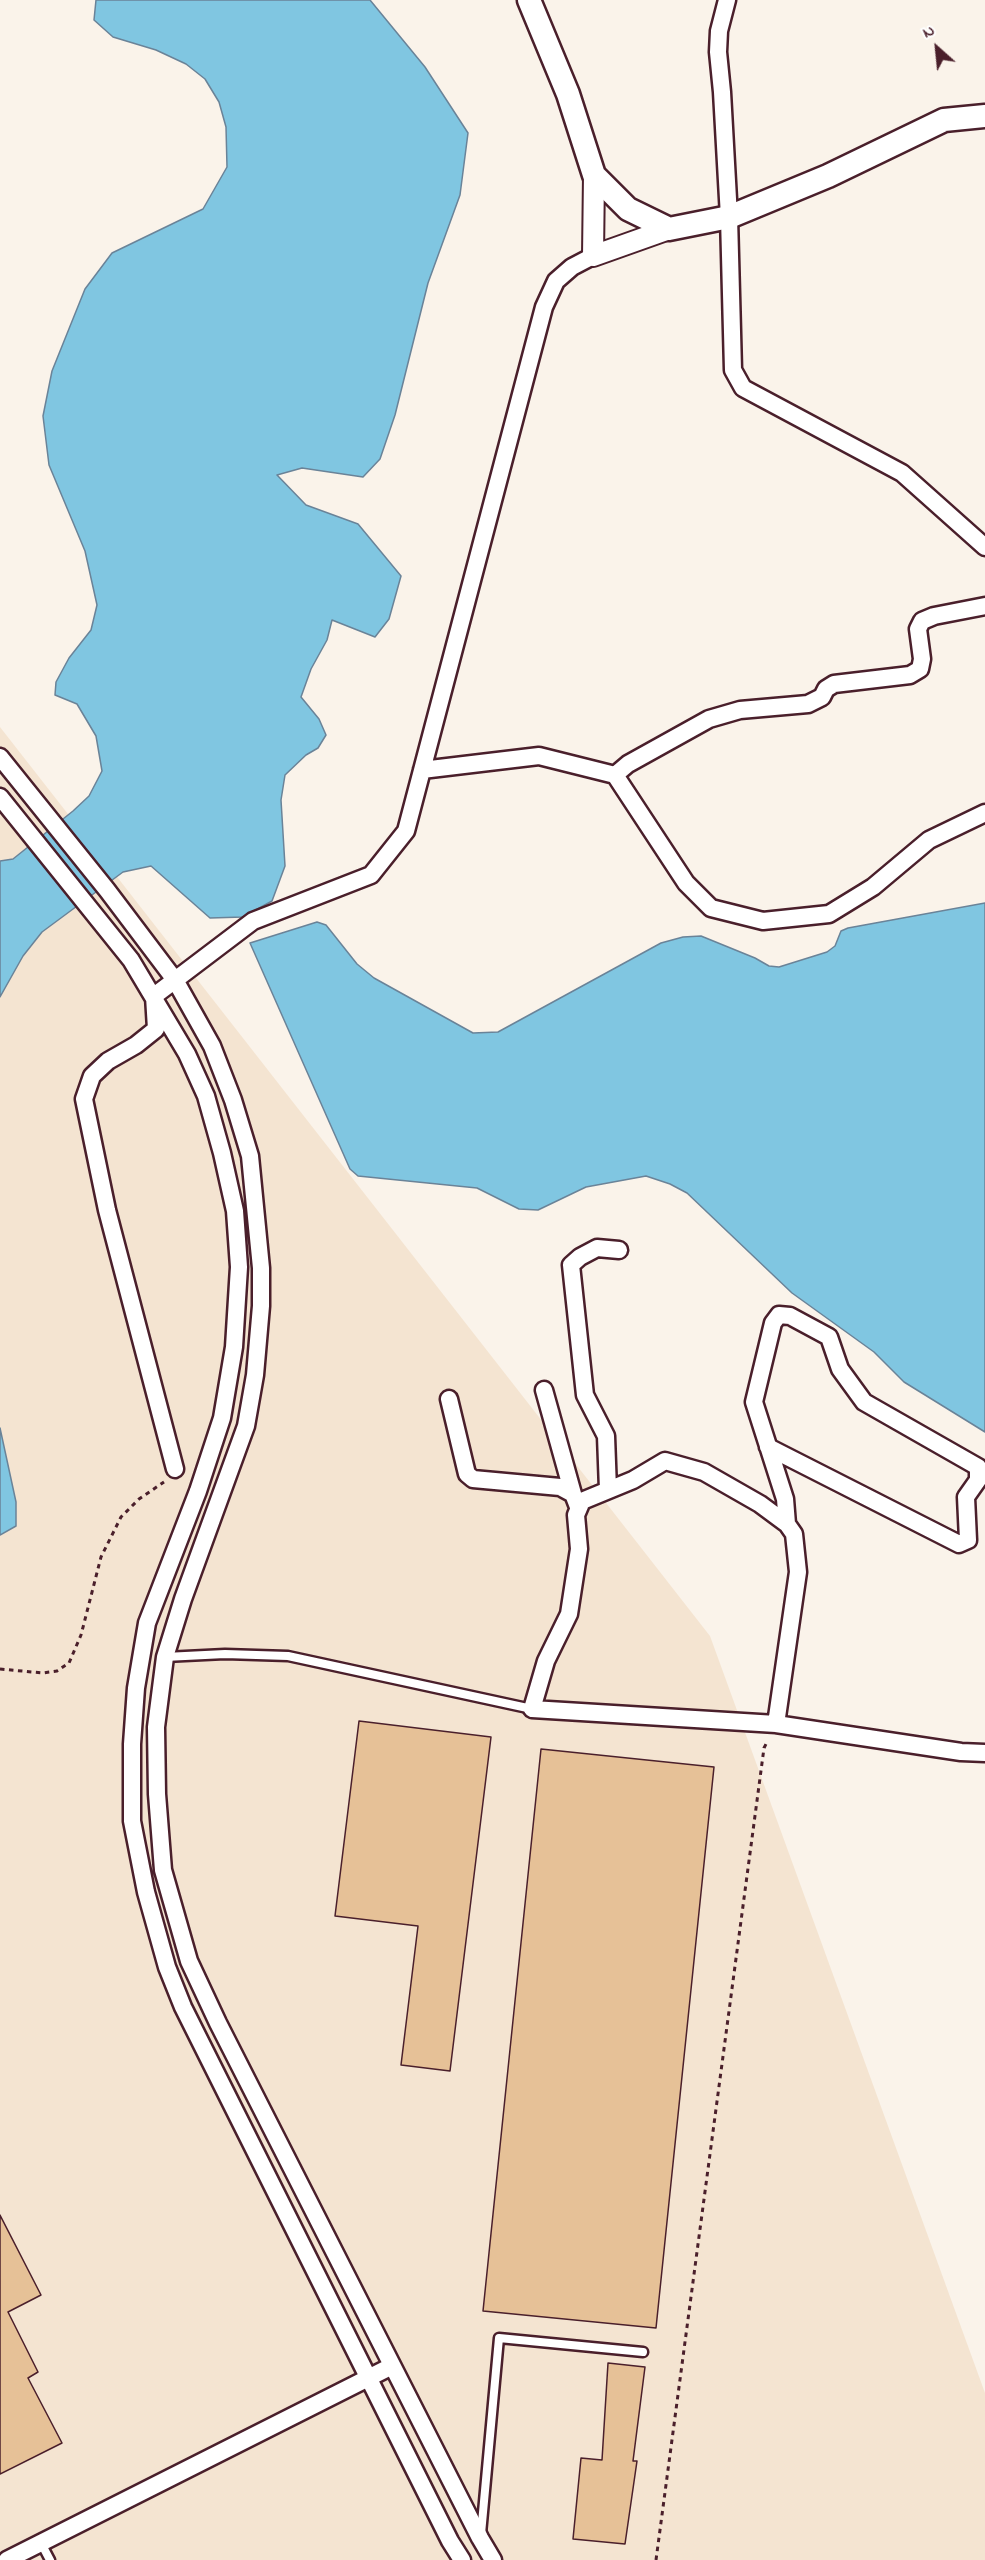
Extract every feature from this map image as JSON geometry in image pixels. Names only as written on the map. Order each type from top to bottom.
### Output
[{"type":"main road","points":[[529,0],[568,94],[594,175],[628,209],[669,229],[729,217],[828,176],[944,120],[985,116]]},
{"type":"street","points":[[727,0],[718,31],[718,52],[723,92],[729,217],[733,370],[743,388],[902,473],[985,547]]},
{"type":"street","points":[[593,256],[594,175]]},
{"type":"street","points":[[154,996],[253,921],[371,875],[406,831],[544,307],[556,281],[572,267],[593,256],[669,229]]},
{"type":"street","points":[[615,775],[652,750],[709,719],[740,710],[816,702],[834,684],[910,675],[920,669],[922,659],[918,629],[922,621],[934,616],[985,606]]},
{"type":"street","points":[[422,770],[539,756],[615,775],[686,883],[711,908],[763,921],[829,914],[873,887],[929,840],[985,813]]},
{"type":"street","points":[[0,757],[107,890],[175,980],[212,1046],[233,1100],[250,1156],[261,1268],[261,1306],[255,1375],[246,1426],[183,1599],[165,1657],[156,1727],[157,1794],[163,1870],[189,1961],[218,2023],[493,2560]]},
{"type":"street","points":[[0,797],[131,960],[187,1054],[206,1096],[235,1211],[239,1267],[234,1347],[222,1418],[198,1491],[147,1623],[135,1688],[132,1821],[146,1892],[167,1967],[183,2007],[450,2541],[462,2560]]},
{"type":"street","points":[[154,996],[156,1029],[136,1045],[108,1061],[92,1076],[84,1099],[107,1210],[175,1469]]},
{"type":"street","points":[[608,1490],[606,1436],[585,1395],[572,1265],[580,1257],[597,1248],[619,1250]]},
{"type":"street","points":[[768,1448],[959,1544],[968,1540],[966,1497],[978,1480],[978,1467],[864,1402],[840,1369],[829,1337],[790,1316],[778,1315],[773,1323],[754,1402],[768,1448],[785,1499],[787,1524]]},
{"type":"street","points":[[543,1390],[575,1500],[579,1549],[569,1614],[546,1661],[532,1709],[776,1724],[961,1752],[985,1753]]},
{"type":"street","points":[[449,1399],[467,1474],[473,1479],[560,1487],[575,1500],[582,1501],[633,1480],[665,1461],[704,1472],[760,1504],[787,1524],[794,1534],[798,1572],[776,1724]]},
{"type":"street","points":[[7,2560],[392,2366]]},
{"type":"lane","points":[[165,1657],[225,1654],[288,1656],[532,1709]]},
{"type":"lane","points":[[480,2538],[499,2338],[643,2352]]},
{"type":"lane","points":[[41,2543],[50,2560]]},
{"type":"path","points":[[0,1669],[43,1673],[57,1671],[69,1663],[81,1635],[101,1557],[121,1517],[140,1499],[170,1478],[175,1469]]},
{"type":"path","points":[[656,2560],[764,1748],[776,1724]]},
{"type":"shaded area","points":[[0,727],[710,1636],[985,2393],[985,2560],[0,2560]]},
{"type":"water","points":[[96,0],[370,0],[425,67],[468,133],[460,195],[428,283],[395,415],[380,459],[363,477],[302,468],[277,475],[306,505],[358,524],[401,576],[389,619],[375,637],[332,620],[327,640],[311,669],[301,697],[319,719],[326,735],[318,748],[306,755],[285,775],[281,800],[285,866],[272,901],[243,917],[210,918],[151,866],[123,872],[42,932],[23,956],[0,997],[0,861],[13,859],[73,811],[89,796],[102,771],[96,736],[77,704],[55,695],[56,682],[69,658],[91,630],[97,605],[85,551],[49,465],[43,416],[52,371],[85,289],[112,253],[203,209],[227,167],[226,127],[219,102],[205,79],[186,64],[156,50],[113,37],[94,20]]},
{"type":"water","points":[[985,903],[985,1432],[904,1382],[874,1352],[792,1293],[687,1193],[670,1184],[646,1176],[586,1187],[538,1210],[519,1209],[477,1188],[358,1176],[350,1169],[250,943],[317,922],[326,925],[357,964],[374,978],[473,1033],[498,1032],[661,943],[683,937],[701,936],[769,966],[779,967],[827,952],[835,946],[841,931],[848,928]]},
{"type":"water","points":[[0,1428],[16,1502],[16,1526],[0,1535]]},
{"type":"building","points":[[359,1721],[491,1737],[450,2071],[401,2065],[418,1926],[335,1916]]},
{"type":"building","points":[[541,1749],[714,1767],[656,2328],[483,2311]]},
{"type":"building","points":[[0,2215],[41,2295],[8,2312],[38,2372],[28,2378],[62,2443],[0,2474]]},
{"type":"building","points":[[608,2363],[645,2367],[633,2461],[637,2461],[625,2544],[573,2539],[581,2458],[602,2460]]}]
